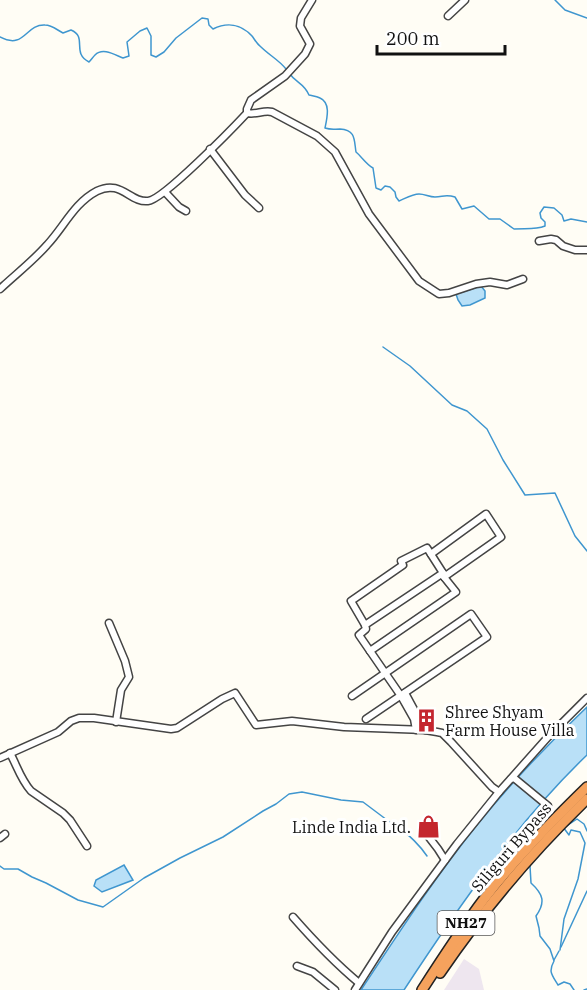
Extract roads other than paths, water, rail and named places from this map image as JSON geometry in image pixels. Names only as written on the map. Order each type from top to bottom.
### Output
[{"type":"highway","name":"Siliguri Bypass","points":[[422,990],[463,927],[486,897],[554,826],[587,787]]},
{"type":"highway","name":"NH27","points":[[565,814],[587,799]]},
{"type":"highway","name":"NH27","points":[[429,990],[519,863]]},
{"type":"street","points":[[0,289],[40,253],[81,202],[99,190],[115,188],[144,201],[151,201],[165,192],[248,113],[247,109],[251,100],[287,73],[305,54],[310,44],[300,26],[301,18],[312,0]]},
{"type":"street","points":[[448,16],[465,0]]},
{"type":"street","points":[[248,113],[272,111],[317,136],[335,152],[369,214],[419,281],[439,294],[476,284],[490,282],[507,285],[523,279]]},
{"type":"street","points":[[210,150],[245,195],[259,208]]},
{"type":"street","points":[[165,192],[186,211]]},
{"type":"street","points":[[539,241],[556,240],[563,246],[575,250],[587,250]]},
{"type":"street","points":[[365,625],[501,537],[486,514],[431,554]]},
{"type":"street","points":[[370,651],[456,592],[427,548],[401,561],[403,565],[351,601],[366,629],[359,635],[385,673],[403,694],[425,730]]},
{"type":"street","points":[[352,696],[471,614],[487,637],[366,719]]},
{"type":"street","points":[[109,623],[125,661],[129,677],[121,690],[116,722]]},
{"type":"street","points":[[0,758],[58,732],[75,719],[86,718],[171,729],[191,720],[235,693],[256,725],[291,722],[437,732],[446,737],[499,792]]},
{"type":"street","points":[[403,694],[414,719],[416,730]]},
{"type":"street","points":[[355,990],[392,932],[499,792],[548,737],[587,698]]},
{"type":"street","points":[[10,753],[22,779],[31,791],[63,813],[87,846]]},
{"type":"street","points":[[513,778],[547,805]]},
{"type":"street","points":[[428,836],[445,860]]},
{"type":"street","points":[[293,917],[345,972],[359,983]]},
{"type":"street","points":[[297,966],[313,972],[335,990]]},
{"type":"water","points":[[481,286],[485,291],[485,298],[462,306],[456,294]]},
{"type":"water","points":[[587,707],[587,755],[512,837],[404,990],[361,990],[461,845],[530,764]]},
{"type":"water","points":[[124,865],[133,880],[102,892],[94,886],[96,880]]},
{"type":"waterway","points":[[555,0],[565,10],[587,18]]},
{"type":"waterway","points":[[0,37],[8,40],[20,39],[33,28],[45,25],[63,33],[71,30],[78,37],[81,54],[89,62],[95,55],[102,52],[109,52],[123,58],[129,56],[127,42],[147,28],[151,36],[151,55],[156,57],[202,18],[208,19],[213,29],[223,25],[234,25],[243,29],[286,69]]},
{"type":"waterway","points":[[289,73],[309,95],[320,98],[326,103],[325,128],[345,130],[352,134],[356,152],[373,168],[376,188],[381,190],[385,186],[390,187],[399,201],[417,194],[435,197],[452,196],[462,209],[474,206],[489,219],[500,219],[514,229],[545,226],[540,213],[544,207],[554,208],[562,215],[564,221],[571,219],[587,222]]},
{"type":"waterway","points":[[383,347],[410,366],[452,405],[467,411],[487,429],[525,495],[555,493],[575,536],[587,551]]},
{"type":"waterway","points":[[0,866],[4,869],[18,869],[78,900],[103,907],[144,878],[223,837],[289,794],[302,792],[363,802],[410,837],[427,856]]},
{"type":"waterway","points":[[568,825],[577,819],[584,824],[587,831]]},
{"type":"waterway","points":[[560,950],[564,919],[578,879],[585,843],[580,832],[571,830],[569,835],[563,827]]},
{"type":"waterway","points":[[530,866],[531,883],[542,898],[536,916],[540,936],[550,949],[554,961],[551,968],[552,973],[558,985],[564,982],[570,984],[574,990]]},
{"type":"waterway","points":[[561,947],[587,891]]},
{"type":"waterway","points":[[554,960],[559,951]]},
{"type":"place","name":"Shree Shyam Farm House Villa","points":[[427,721]]},
{"type":"place","name":"Linde India Ltd.","points":[[429,827]]}]
